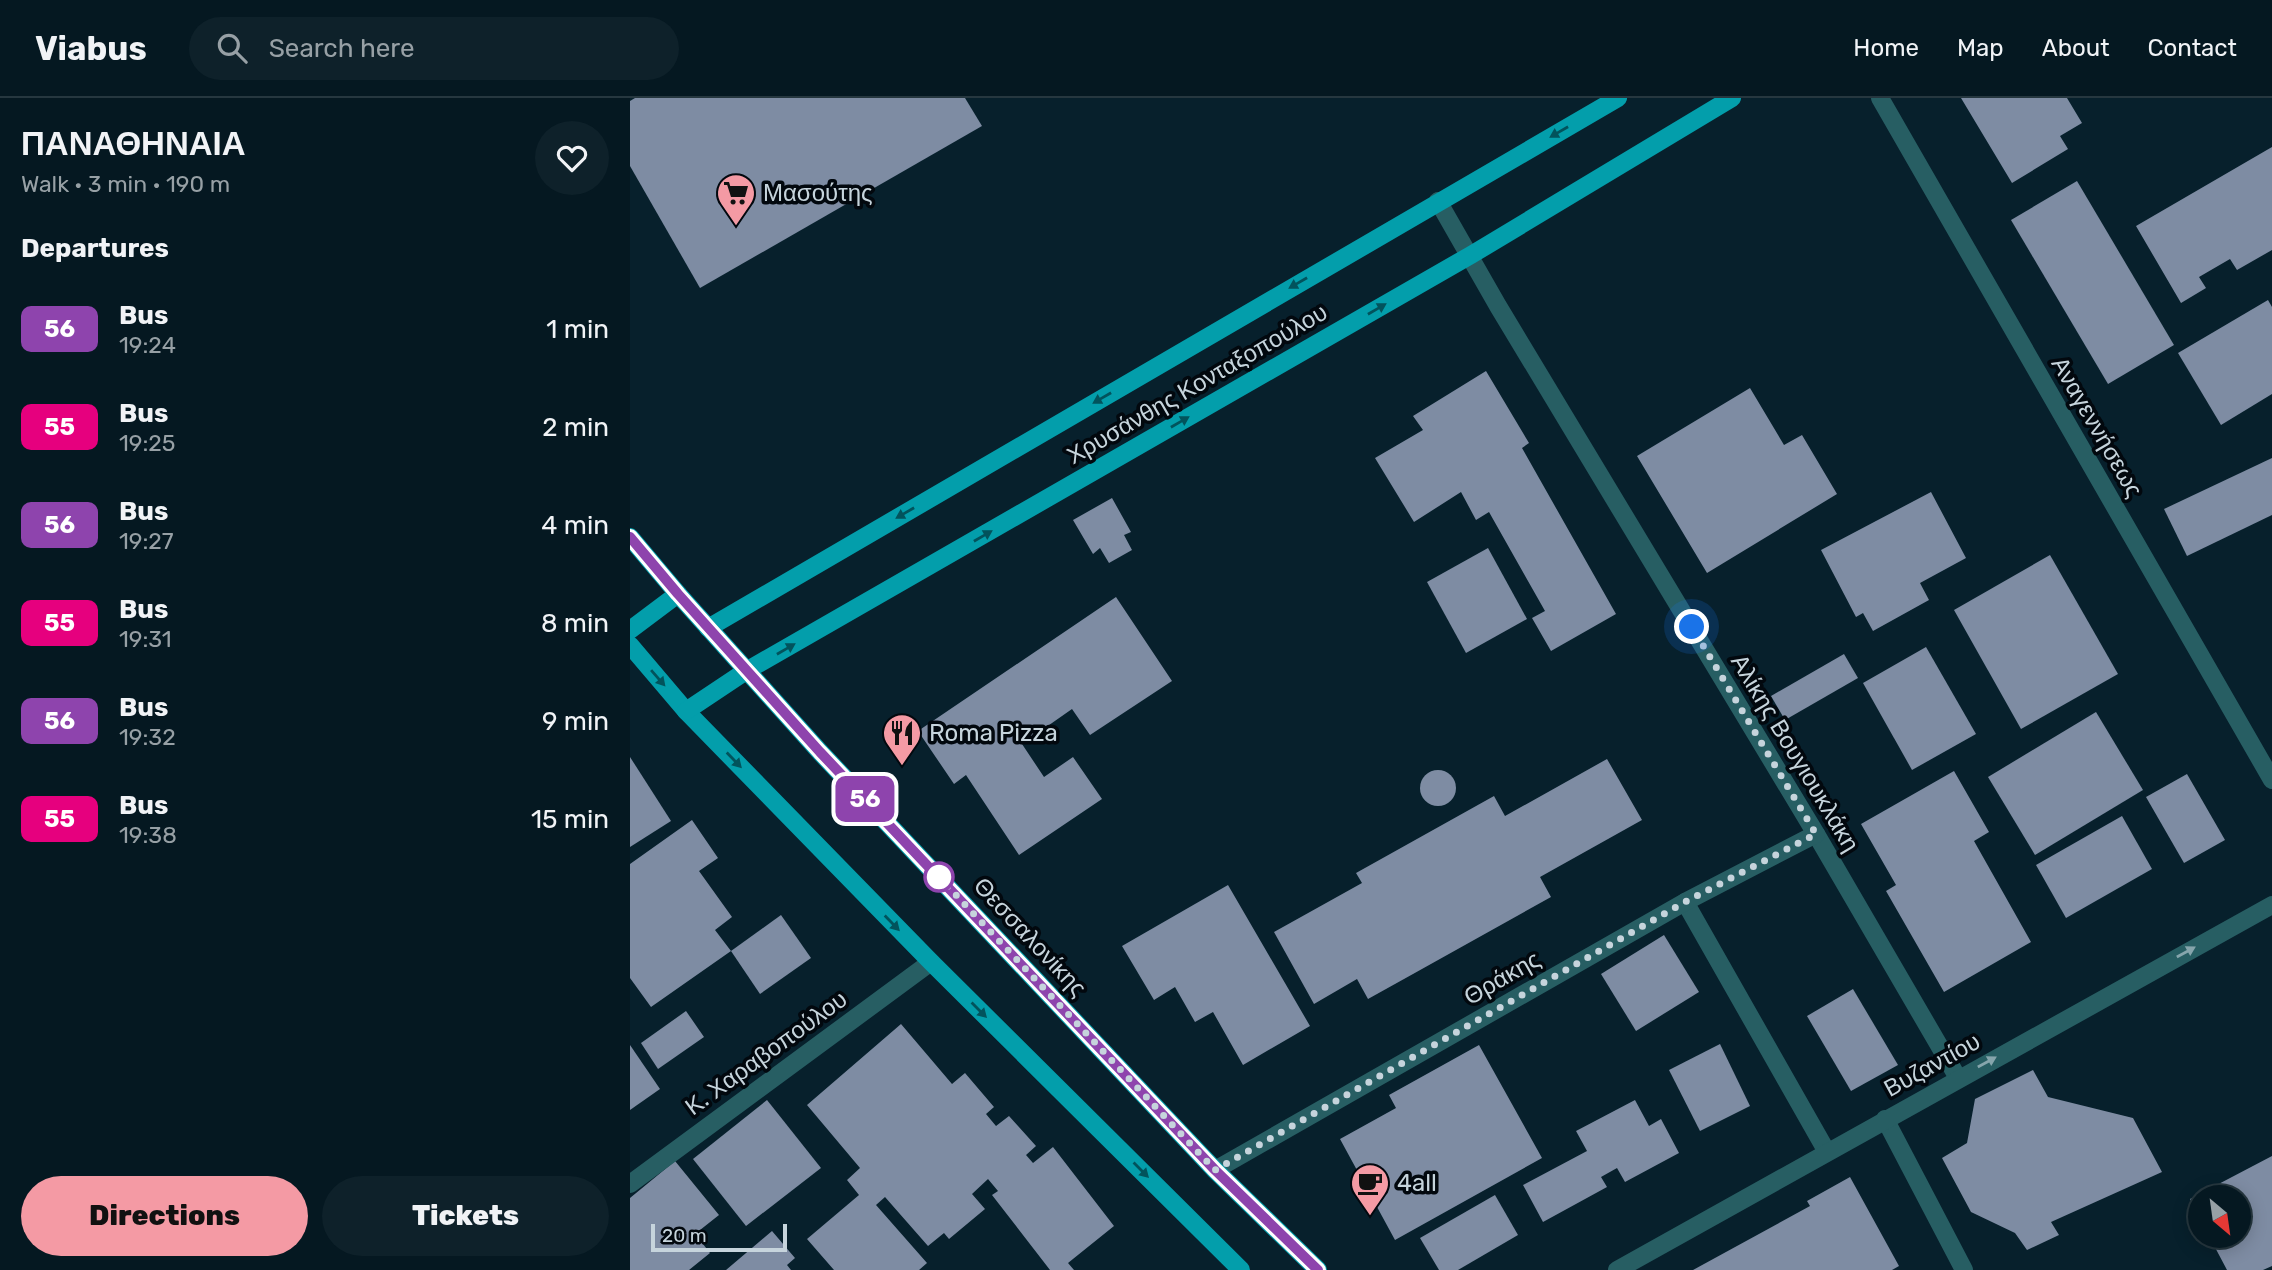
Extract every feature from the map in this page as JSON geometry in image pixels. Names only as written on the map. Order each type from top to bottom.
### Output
[{"type":"main road","name":"Χρυσάνθης Κονταξοπούλου","points":[[708,628],[1618,98]]},
{"type":"main road","name":"Χρυσάνθης Κονταξοπούλου","points":[[686,711],[746,671],[1471,255],[1732,98]]},
{"type":"main road","name":"Θεσσαλονίκης","points":[[630,537],[746,671],[1215,1170],[1318,1270]]},
{"type":"main road","points":[[630,630],[678,594]]},
{"type":"main road","points":[[630,645],[686,711],[931,962],[1241,1270]]},
{"type":"street","name":"Αναγεννήσεως","points":[[1880,98],[2272,780]]},
{"type":"street","name":"Αλίκης Βουγιουκλάκη","points":[[1438,201],[1498,306],[1816,834],[1958,1078]]},
{"type":"street","name":"Θράκης","points":[[1215,1170],[1685,902],[1816,834]]},
{"type":"street","points":[[1685,902],[1827,1152]]},
{"type":"street","name":"Βυζαντίου","points":[[1617,1270],[2272,905]]},
{"type":"street","name":"Κ. Χαραβοπούλου","points":[[630,1184],[931,962]]},
{"type":"street","points":[[1885,1119],[1965,1270]]},
{"type":"building","name":"Μασούτης","points":[[635,98],[965,98],[982,126],[700,288],[630,166],[630,101]]},
{"type":"building","points":[[1961,98],[2067,98],[2082,123],[2060,136],[2068,149],[2012,183]]},
{"type":"building","points":[[2272,147],[2272,250],[2237,270],[2230,259],[2199,277],[2206,288],[2181,303],[2136,226]]},
{"type":"building","points":[[2077,181],[2174,345],[2108,384],[2011,220]]},
{"type":"building","points":[[2268,300],[2272,307],[2272,394],[2221,425],[2178,353]]},
{"type":"building","points":[[1486,371],[1529,443],[1522,448],[1616,614],[1551,651],[1532,618],[1545,611],[1489,512],[1476,520],[1461,492],[1414,522],[1375,458],[1423,430],[1413,416]]},
{"type":"building","points":[[1750,388],[1784,445],[1802,435],[1837,494],[1707,573],[1637,456]]},
{"type":"building","points":[[2272,458],[2272,515],[2187,556],[2164,509]]},
{"type":"building","points":[[1931,492],[1966,558],[1920,583],[1929,600],[1873,631],[1863,613],[1856,617],[1821,550]]},
{"type":"building","points":[[1112,498],[1131,532],[1124,535],[1132,550],[1109,563],[1100,548],[1093,554],[1073,520]]},
{"type":"building","points":[[1488,548],[1527,619],[1466,653],[1427,582]]},
{"type":"building","points":[[2050,555],[2118,674],[2021,729],[1954,610]]},
{"type":"building","points":[[1116,597],[1172,681],[1090,735],[1072,709],[1022,744],[1044,777],[1073,757],[1102,799],[1019,855],[966,775],[954,784],[918,731]]},
{"type":"building","points":[[1926,647],[1976,734],[1912,770],[1863,683]]},
{"type":"building","points":[[1844,654],[1858,678],[1785,720],[1771,696]]},
{"type":"building","points":[[2096,712],[2143,790],[2035,855],[1988,777]]},
{"type":"building","points":[[630,757],[671,821],[630,847]]},
{"type":"building","points":[[1607,759],[1642,820],[1540,877],[1551,897],[1368,999],[1357,979],[1314,1004],[1274,932],[1362,883],[1356,873],[1494,796],[1505,816]]},
{"type":"building","points":[[1438,770],[1451,775],[1456,788],[1451,801],[1438,806],[1425,801],[1420,788],[1425,775]]},
{"type":"building","points":[[1954,771],[1989,832],[1974,841],[2031,942],[1944,992],[1886,891],[1896,885],[1861,824]]},
{"type":"building","points":[[2187,774],[2225,840],[2184,863],[2146,797]]},
{"type":"building","points":[[2122,816],[2152,869],[2066,918],[2036,865]]},
{"type":"building","points":[[692,820],[718,858],[699,871],[732,917],[715,930],[731,951],[651,1007],[630,978],[630,864]]},
{"type":"building","points":[[1228,885],[1310,1026],[1243,1065],[1213,1012],[1195,1022],[1175,987],[1154,1000],[1122,946]]},
{"type":"building","points":[[781,915],[811,958],[760,994],[731,951]]},
{"type":"building","points":[[1664,935],[1699,992],[1636,1031],[1601,974]]},
{"type":"building","points":[[1853,989],[1898,1065],[1851,1091],[1807,1016]]},
{"type":"building","points":[[686,1011],[704,1037],[658,1069],[641,1043]]},
{"type":"building","points":[[901,1024],[952,1084],[965,1073],[994,1107],[986,1114],[996,1126],[1009,1116],[1036,1146],[1026,1155],[1033,1163],[1053,1147],[1114,1226],[1068,1263],[1074,1270],[1050,1270],[992,1195],[998,1191],[988,1179],[972,1194],[985,1209],[949,1239],[944,1233],[928,1246],[885,1197],[876,1205],[927,1263],[919,1270],[834,1270],[807,1239],[859,1195],[847,1180],[860,1168],[807,1105]]},
{"type":"building","points":[[1720,1044],[1750,1106],[1700,1131],[1669,1070]]},
{"type":"building","points":[[630,1045],[660,1089],[630,1110]]},
{"type":"building","points":[[1479,1045],[1542,1158],[1395,1240],[1340,1139],[1396,1108],[1389,1095]]},
{"type":"building","points":[[2033,1070],[2048,1097],[2133,1118],[2162,1172],[2051,1222],[2059,1235],[2027,1250],[2015,1233],[1971,1212],[1942,1158],[1967,1143],[1975,1099]]},
{"type":"building","points":[[767,1100],[821,1168],[746,1226],[693,1159]]},
{"type":"building","points":[[1635,1100],[1649,1126],[1661,1119],[1679,1153],[1625,1182],[1617,1168],[1601,1177],[1607,1187],[1543,1222],[1523,1185],[1587,1151],[1576,1131]]},
{"type":"building","points":[[2272,1156],[2272,1266],[2263,1270],[2227,1270],[2215,1248],[2251,1248],[2251,1185],[2217,1185]]},
{"type":"building","points":[[675,1161],[719,1215],[695,1234],[710,1253],[689,1270],[630,1270],[630,1198]]},
{"type":"building","points":[[1850,1177],[1899,1266],[1892,1270],[1693,1270],[1810,1206],[1807,1201]]},
{"type":"building","points":[[1495,1195],[1518,1235],[1458,1270],[1439,1270],[1420,1238]]},
{"type":"building","points":[[772,1231],[795,1258],[787,1265],[791,1270],[726,1270]]},
{"type":"bus line","name":"56","points":[[630,537],[820,752],[1215,1170],[1318,1270]]},
{"type":"place","name":"Μασούτης","points":[[736,227]]},
{"type":"place","name":"Roma Pizza","points":[[902,767]]},
{"type":"place","name":"4all","points":[[1370,1217]]},
{"type":"route","points":[[939,877],[1215,1170],[1685,902],[1816,834],[1692,627]]}]
